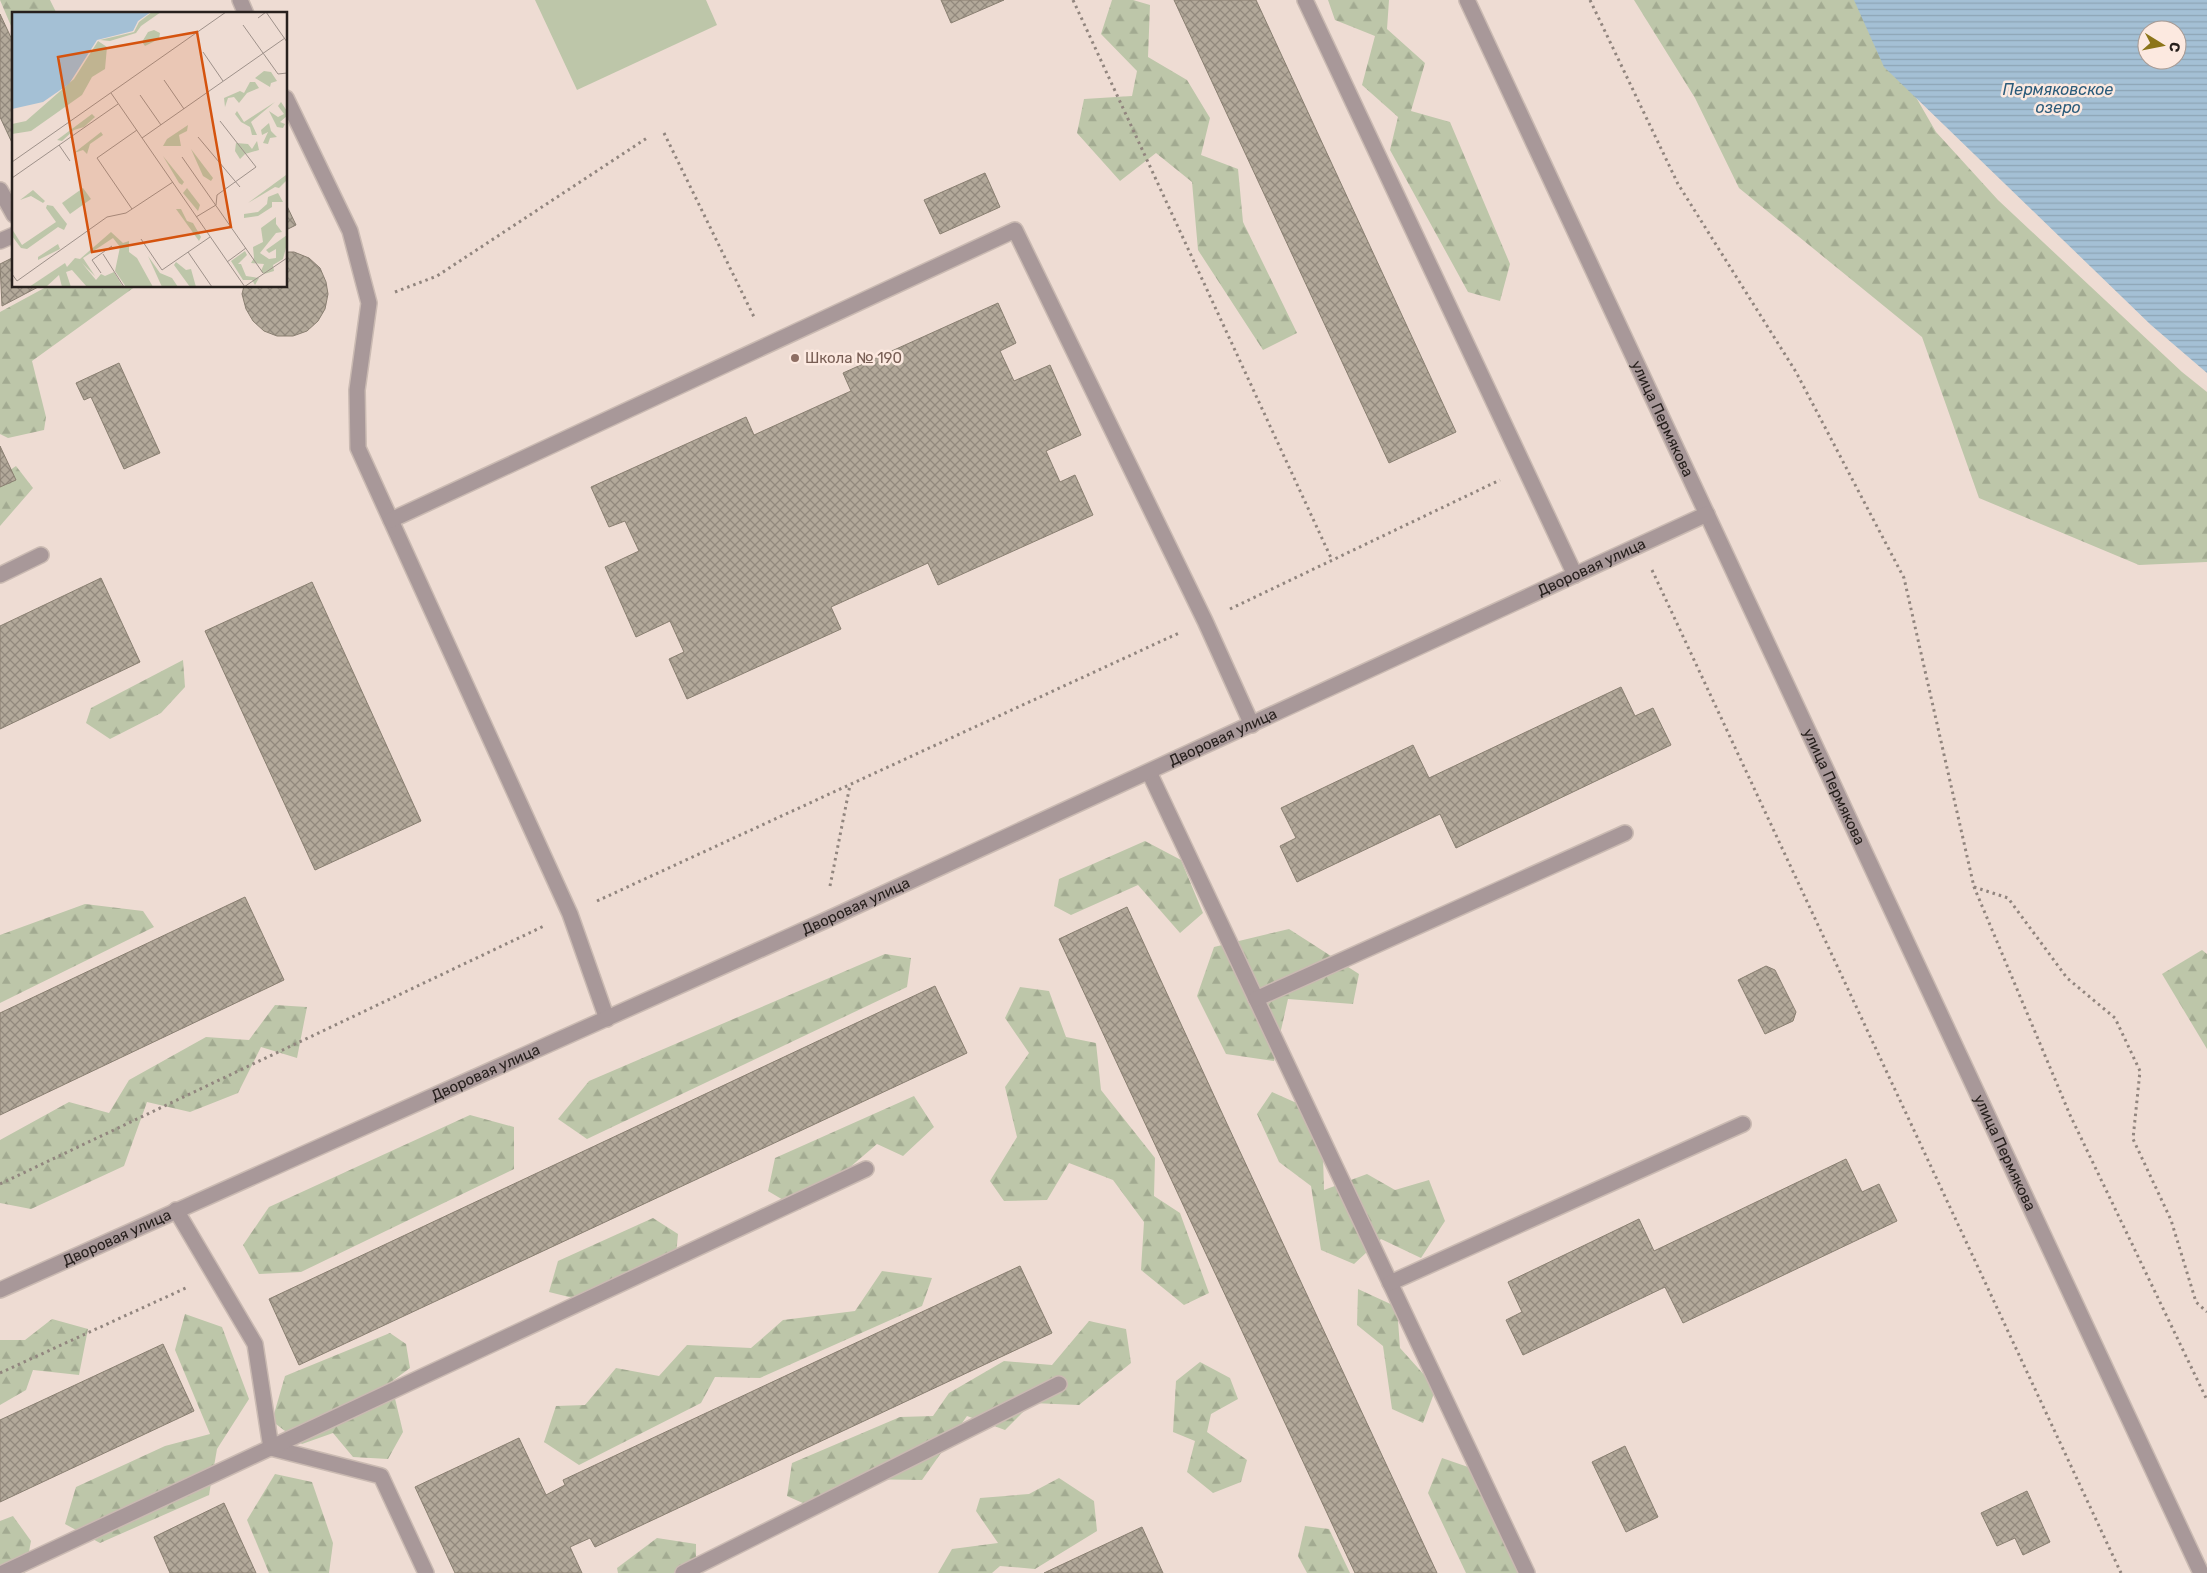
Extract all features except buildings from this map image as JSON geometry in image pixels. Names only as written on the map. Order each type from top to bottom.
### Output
[{"type":"street","points":[[240,0],[245,12]]},
{"type":"street","points":[[1305,0],[1575,575]]},
{"type":"street","name":"улица Пермякова","points":[[1467,0],[2201,1573]]},
{"type":"street","points":[[288,102],[350,231],[369,303],[357,390],[358,448],[570,914],[607,1019]]},
{"type":"street","points":[[0,190],[12,211]]},
{"type":"street","points":[[391,520],[1015,230],[1205,621],[1252,725]]},
{"type":"street","points":[[0,241],[12,236]]},
{"type":"street","name":"Дворовая улица","points":[[0,1290],[824,921],[1707,514]]},
{"type":"street","points":[[0,575],[41,555]]},
{"type":"street","points":[[1149,772],[1527,1573]]},
{"type":"street","points":[[1256,999],[1625,833]]},
{"type":"street","points":[[1390,1283],[1744,1124]]},
{"type":"street","points":[[3,1573],[866,1169]]},
{"type":"street","points":[[176,1210],[255,1344],[271,1448]]},
{"type":"street","points":[[683,1573],[1058,1384]]},
{"type":"street","points":[[271,1448],[381,1476],[426,1573]]},
{"type":"path","points":[[1073,0],[1332,560]]},
{"type":"path","points":[[1590,0],[1678,184],[1796,372],[1904,578],[1974,887],[2070,1115],[2207,1400]]},
{"type":"path","points":[[664,133],[768,346]]},
{"type":"path","points":[[369,303],[437,276],[647,138]]},
{"type":"path","points":[[0,1184],[570,914],[1205,621],[1525,469]]},
{"type":"path","points":[[1640,544],[2121,1573]]},
{"type":"path","points":[[824,921],[850,785]]},
{"type":"path","points":[[1974,887],[2008,898],[2067,978],[2115,1018],[2140,1071],[2133,1139],[2171,1220],[2196,1302],[2207,1312]]},
{"type":"path","points":[[0,1373],[214,1275]]},
{"type":"green space","points":[[0,0],[50,0],[56,12],[12,12],[12,28]]},
{"type":"green space","points":[[535,0],[706,0],[717,25],[577,90]]},
{"type":"green space","points":[[1112,0],[1133,0],[1150,5],[1148,57],[1187,80],[1210,118],[1201,155],[1238,169],[1243,222],[1297,333],[1263,350],[1198,250],[1192,182],[1156,153],[1120,181],[1077,133],[1084,99],[1132,96],[1137,71],[1101,34]]},
{"type":"green space","points":[[1328,0],[1389,0],[1387,29],[1425,63],[1411,111],[1450,122],[1510,264],[1500,301],[1468,292],[1390,150],[1398,117],[1362,85],[1375,36],[1335,20]]},
{"type":"green space","points":[[1634,0],[1860,0],[1936,132],[1998,200],[2182,372],[2207,392],[2207,562],[2139,565],[1979,498],[1922,337],[1739,188],[1695,98]]},
{"type":"green space","points":[[44,288],[133,288],[32,361],[46,417],[44,430],[8,438],[0,434],[0,312]]},
{"type":"green space","points":[[16,466],[33,488],[0,526],[0,477]]},
{"type":"green space","points":[[183,660],[185,687],[161,713],[110,739],[86,723],[91,708]]},
{"type":"green space","points":[[1145,841],[1181,860],[1203,913],[1180,933],[1138,885],[1071,915],[1054,906],[1059,879]]},
{"type":"green space","points":[[85,904],[143,911],[154,927],[0,1003],[0,935]]},
{"type":"green space","points":[[1289,929],[1359,974],[1353,1004],[1288,999],[1274,1061],[1226,1054],[1197,996],[1214,947]]},
{"type":"green space","points":[[2202,950],[2207,954],[2207,1049],[2162,974]]},
{"type":"green space","points":[[885,954],[911,958],[907,987],[587,1139],[558,1119],[589,1081]]},
{"type":"green space","points":[[1020,987],[1049,991],[1066,1037],[1096,1043],[1101,1090],[1155,1158],[1154,1196],[1180,1213],[1209,1293],[1184,1305],[1141,1270],[1144,1222],[1113,1180],[1069,1163],[1047,1200],[1004,1201],[990,1181],[1017,1137],[1005,1087],[1029,1053],[1005,1018]]},
{"type":"green space","points":[[275,1005],[307,1007],[297,1058],[261,1047],[238,1093],[190,1112],[147,1102],[124,1166],[31,1209],[0,1203],[0,1140],[69,1102],[109,1113],[129,1080],[206,1037],[249,1040]]},
{"type":"green space","points":[[1272,1092],[1301,1105],[1323,1156],[1324,1190],[1367,1174],[1395,1190],[1429,1180],[1445,1221],[1421,1258],[1381,1239],[1354,1264],[1321,1250],[1311,1186],[1279,1162],[1257,1114]]},
{"type":"green space","points":[[914,1096],[934,1127],[903,1156],[877,1144],[800,1210],[768,1191],[775,1158]]},
{"type":"green space","points":[[470,1115],[514,1127],[514,1169],[301,1272],[259,1274],[243,1245],[269,1207]]},
{"type":"green space","points":[[653,1218],[678,1234],[675,1265],[593,1303],[549,1292],[558,1261]]},
{"type":"green space","points":[[882,1271],[932,1278],[922,1306],[760,1378],[715,1377],[701,1403],[579,1465],[544,1442],[556,1406],[585,1405],[616,1368],[659,1376],[687,1345],[751,1348],[783,1320],[855,1311]]},
{"type":"green space","points":[[1358,1289],[1397,1307],[1400,1348],[1436,1388],[1423,1423],[1392,1409],[1383,1346],[1357,1325]]},
{"type":"green space","points":[[185,1314],[222,1327],[249,1399],[217,1449],[209,1495],[100,1543],[65,1524],[76,1487],[165,1446],[210,1434],[175,1350]]},
{"type":"green space","points":[[52,1319],[88,1329],[79,1375],[33,1370],[26,1390],[0,1405],[0,1340],[25,1340]]},
{"type":"green space","points":[[1089,1321],[1126,1329],[1131,1363],[1079,1405],[1032,1403],[1005,1430],[967,1416],[922,1480],[853,1479],[823,1512],[787,1496],[792,1463],[900,1417],[933,1416],[949,1393],[1004,1361],[1052,1365]]},
{"type":"green space","points":[[390,1333],[406,1344],[410,1368],[391,1382],[403,1432],[388,1459],[353,1457],[333,1433],[302,1444],[272,1421],[285,1376]]},
{"type":"green space","points":[[1200,1362],[1230,1378],[1238,1399],[1211,1414],[1207,1432],[1247,1460],[1241,1482],[1213,1493],[1187,1472],[1195,1441],[1173,1432],[1176,1381]]},
{"type":"green space","points":[[1442,1458],[1471,1468],[1522,1573],[1466,1573],[1428,1493]]},
{"type":"green space","points":[[275,1474],[312,1482],[333,1543],[329,1573],[269,1573],[247,1520]]},
{"type":"green space","points":[[1059,1478],[1094,1501],[1097,1531],[1035,1569],[1000,1566],[992,1573],[938,1573],[952,1549],[998,1543],[976,1511],[980,1498],[1029,1494]]},
{"type":"green space","points":[[13,1516],[31,1541],[25,1573],[0,1573],[0,1521]]},
{"type":"green space","points":[[1305,1526],[1329,1529],[1350,1573],[1307,1573],[1298,1556]]},
{"type":"green space","points":[[657,1538],[696,1544],[696,1573],[618,1573],[617,1568]]},
{"type":"water","name":"Пермяковское озеро","points":[[1854,0],[2207,0],[2207,373],[2151,325],[1884,67]]},
{"type":"place","name":"Школа № 190","points":[[795,358]]}]
